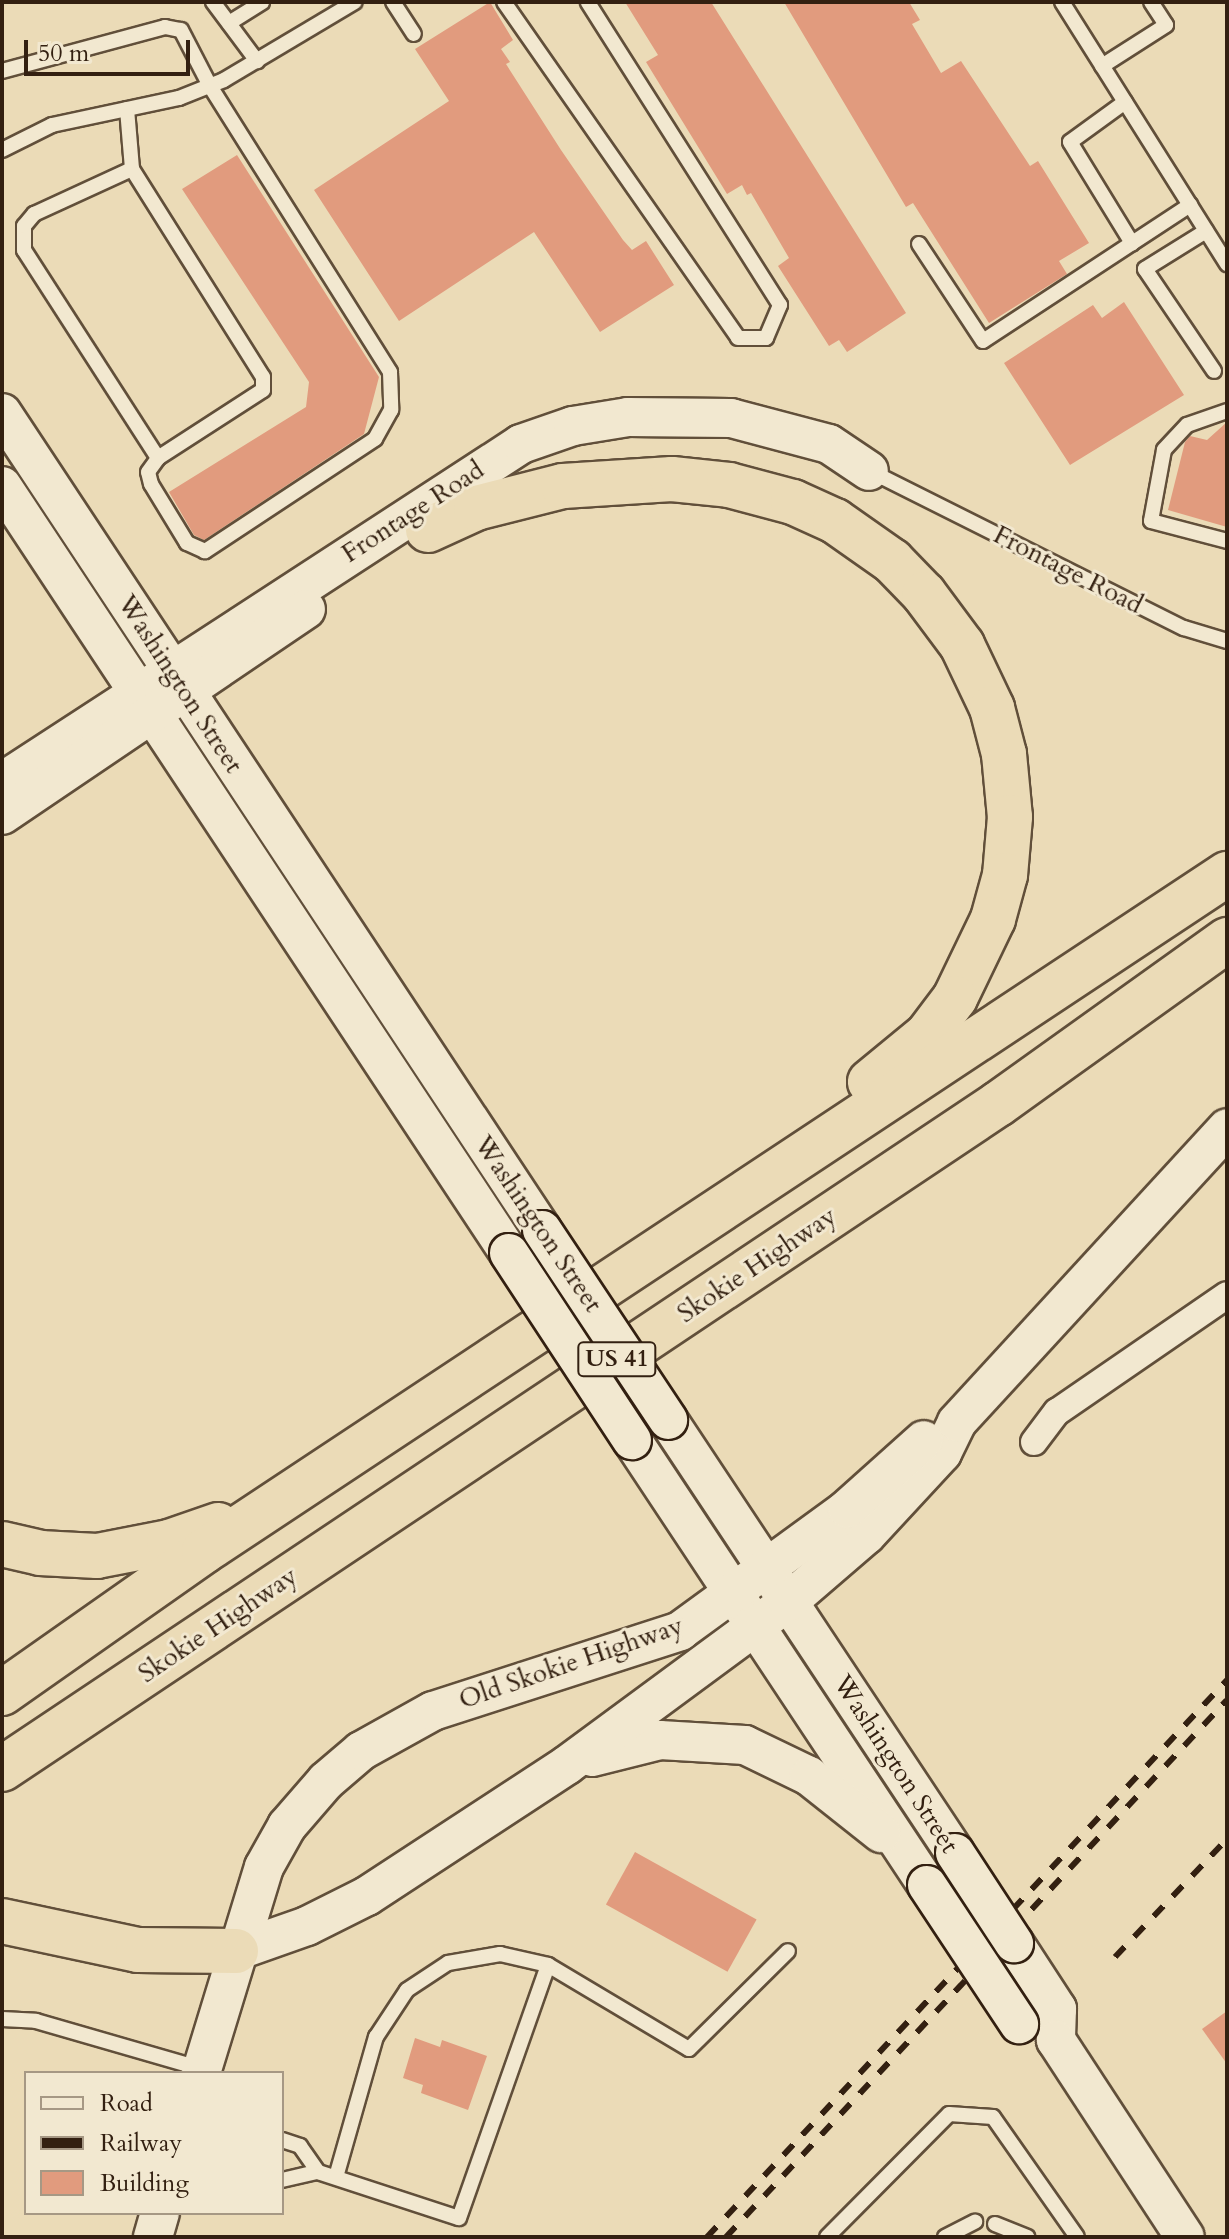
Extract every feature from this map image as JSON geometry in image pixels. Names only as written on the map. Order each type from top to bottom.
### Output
[{"type":"highway","points":[[428,530],[476,508],[563,486],[616,479],[729,485],[793,502],[855,533],[924,594],[962,645],[983,687],[1004,754],[1010,817],[1005,875],[993,919],[955,998],[900,1060],[604,1284]]},
{"type":"highway","name":"US 41","points":[[2,1693],[320,1474],[604,1284],[1227,874]]},
{"type":"highway","name":"Skokie Highway","points":[[2,1769],[998,1104],[1227,940]]},
{"type":"highway","points":[[2,1544],[40,1553],[97,1556],[169,1542],[231,1520],[320,1474]]},
{"type":"highway","points":[[2,1921],[138,1950],[236,1951]]},
{"type":"main road","name":"Washington Street","points":[[2,413],[1057,2009],[1056,2040],[1185,2237]]},
{"type":"main road","name":"Frontage Road","points":[[2,815],[145,703],[379,535],[521,444],[573,426],[628,417],[731,418],[829,444],[869,471]]},
{"type":"main road","name":"Frontage Road","points":[[178,681],[428,530],[509,476],[577,448],[651,434],[705,432],[759,441],[869,471]]},
{"type":"main road","name":"Washington Street","points":[[2,486],[1027,2036],[1056,2040]]},
{"type":"main road","name":"Frontage Road","points":[[2,782],[145,703]]},
{"type":"main road","points":[[236,1951],[307,1926],[367,1896],[567,1765],[788,1602],[866,1535],[942,1453],[957,1422],[1227,1128]]},
{"type":"main road","name":"Old Skokie Highway","points":[[202,2071],[264,1867],[287,1826],[361,1751],[433,1711],[680,1631],[847,1509],[930,1435],[957,1422]]},
{"type":"main road","points":[[567,1765],[660,1740],[745,1745],[809,1776],[906,1852]]},
{"type":"street","points":[[1034,1442],[1057,1412],[1227,1295]]},
{"type":"lane","points":[[213,2],[257,61]]},
{"type":"lane","points":[[229,23],[262,2]]},
{"type":"lane","points":[[2,150],[52,125],[127,109],[210,86],[355,2]]},
{"type":"lane","points":[[393,2],[414,34]]},
{"type":"lane","points":[[504,2],[738,338],[766,338],[780,305],[588,2]]},
{"type":"lane","points":[[1062,2],[1227,264]]},
{"type":"lane","points":[[1102,66],[1166,25],[1151,2]]},
{"type":"lane","points":[[2,71],[165,27],[181,30],[210,86],[390,372],[391,410],[375,439],[205,551],[187,543],[151,484],[148,472],[158,458],[263,390],[263,377],[132,169],[127,109]]},
{"type":"lane","points":[[1125,102],[1070,142],[1132,243]]},
{"type":"lane","points":[[132,169],[34,214],[24,226],[24,250],[158,458]]},
{"type":"lane","points":[[919,244],[983,341],[1190,205]]},
{"type":"lane","points":[[1206,231],[1145,269],[1214,371]]},
{"type":"lane","points":[[1227,411],[1187,425],[1164,450],[1151,521],[1227,541]]},
{"type":"lane","name":"Frontage Road","points":[[869,471],[1184,628],[1227,641]]},
{"type":"lane","points":[[336,2177],[376,2037],[407,1990],[448,1963],[500,1954],[548,1965],[689,2049],[788,1951]]},
{"type":"lane","points":[[284,2180],[318,2172],[459,2218],[548,1965]]},
{"type":"lane","points":[[2,2019],[36,2021],[202,2071]]},
{"type":"lane","points":[[827,2237],[949,2114],[993,2117],[1077,2237]]},
{"type":"lane","points":[[284,2141],[300,2146],[318,2172]]},
{"type":"lane","points":[[945,2237],[975,2222]]},
{"type":"lane","points":[[995,2224],[1028,2237]]},
{"type":"building","points":[[490,2],[513,40],[501,49],[510,62],[506,64],[561,150],[623,240],[632,250],[646,241],[674,285],[600,332],[534,232],[399,321],[314,190],[449,101],[415,49]]},
{"type":"building","points":[[625,2],[711,2],[906,313],[847,352],[839,340],[829,346],[778,266],[789,258],[751,193],[747,195],[742,185],[727,194],[646,62],[658,55]]},
{"type":"building","points":[[784,2],[909,2],[920,20],[912,24],[941,73],[961,61],[1030,166],[1038,161],[1089,243],[1059,261],[1067,274],[989,323],[913,203],[906,207]]},
{"type":"building","points":[[237,155],[379,377],[364,434],[204,540],[194,535],[169,492],[306,407],[309,382],[182,189]]},
{"type":"building","points":[[1124,302],[1184,395],[1070,465],[1004,363],[1093,305],[1102,318]]},
{"type":"building","points":[[1227,422],[1227,527],[1168,510],[1185,442],[1190,436],[1207,440]]},
{"type":"building","points":[[635,1852],[757,1919],[727,1972],[606,1904]]},
{"type":"building","points":[[1227,2011],[1227,2064],[1202,2029]]},
{"type":"building","points":[[415,2038],[440,2047],[442,2040],[487,2056],[468,2110],[421,2093],[423,2085],[403,2078]]},
{"type":"railway","points":[[707,2237],[1227,1680]]},
{"type":"railway","points":[[726,2237],[1227,1700]]},
{"type":"railway","points":[[1115,1957],[1227,1839]]}]
